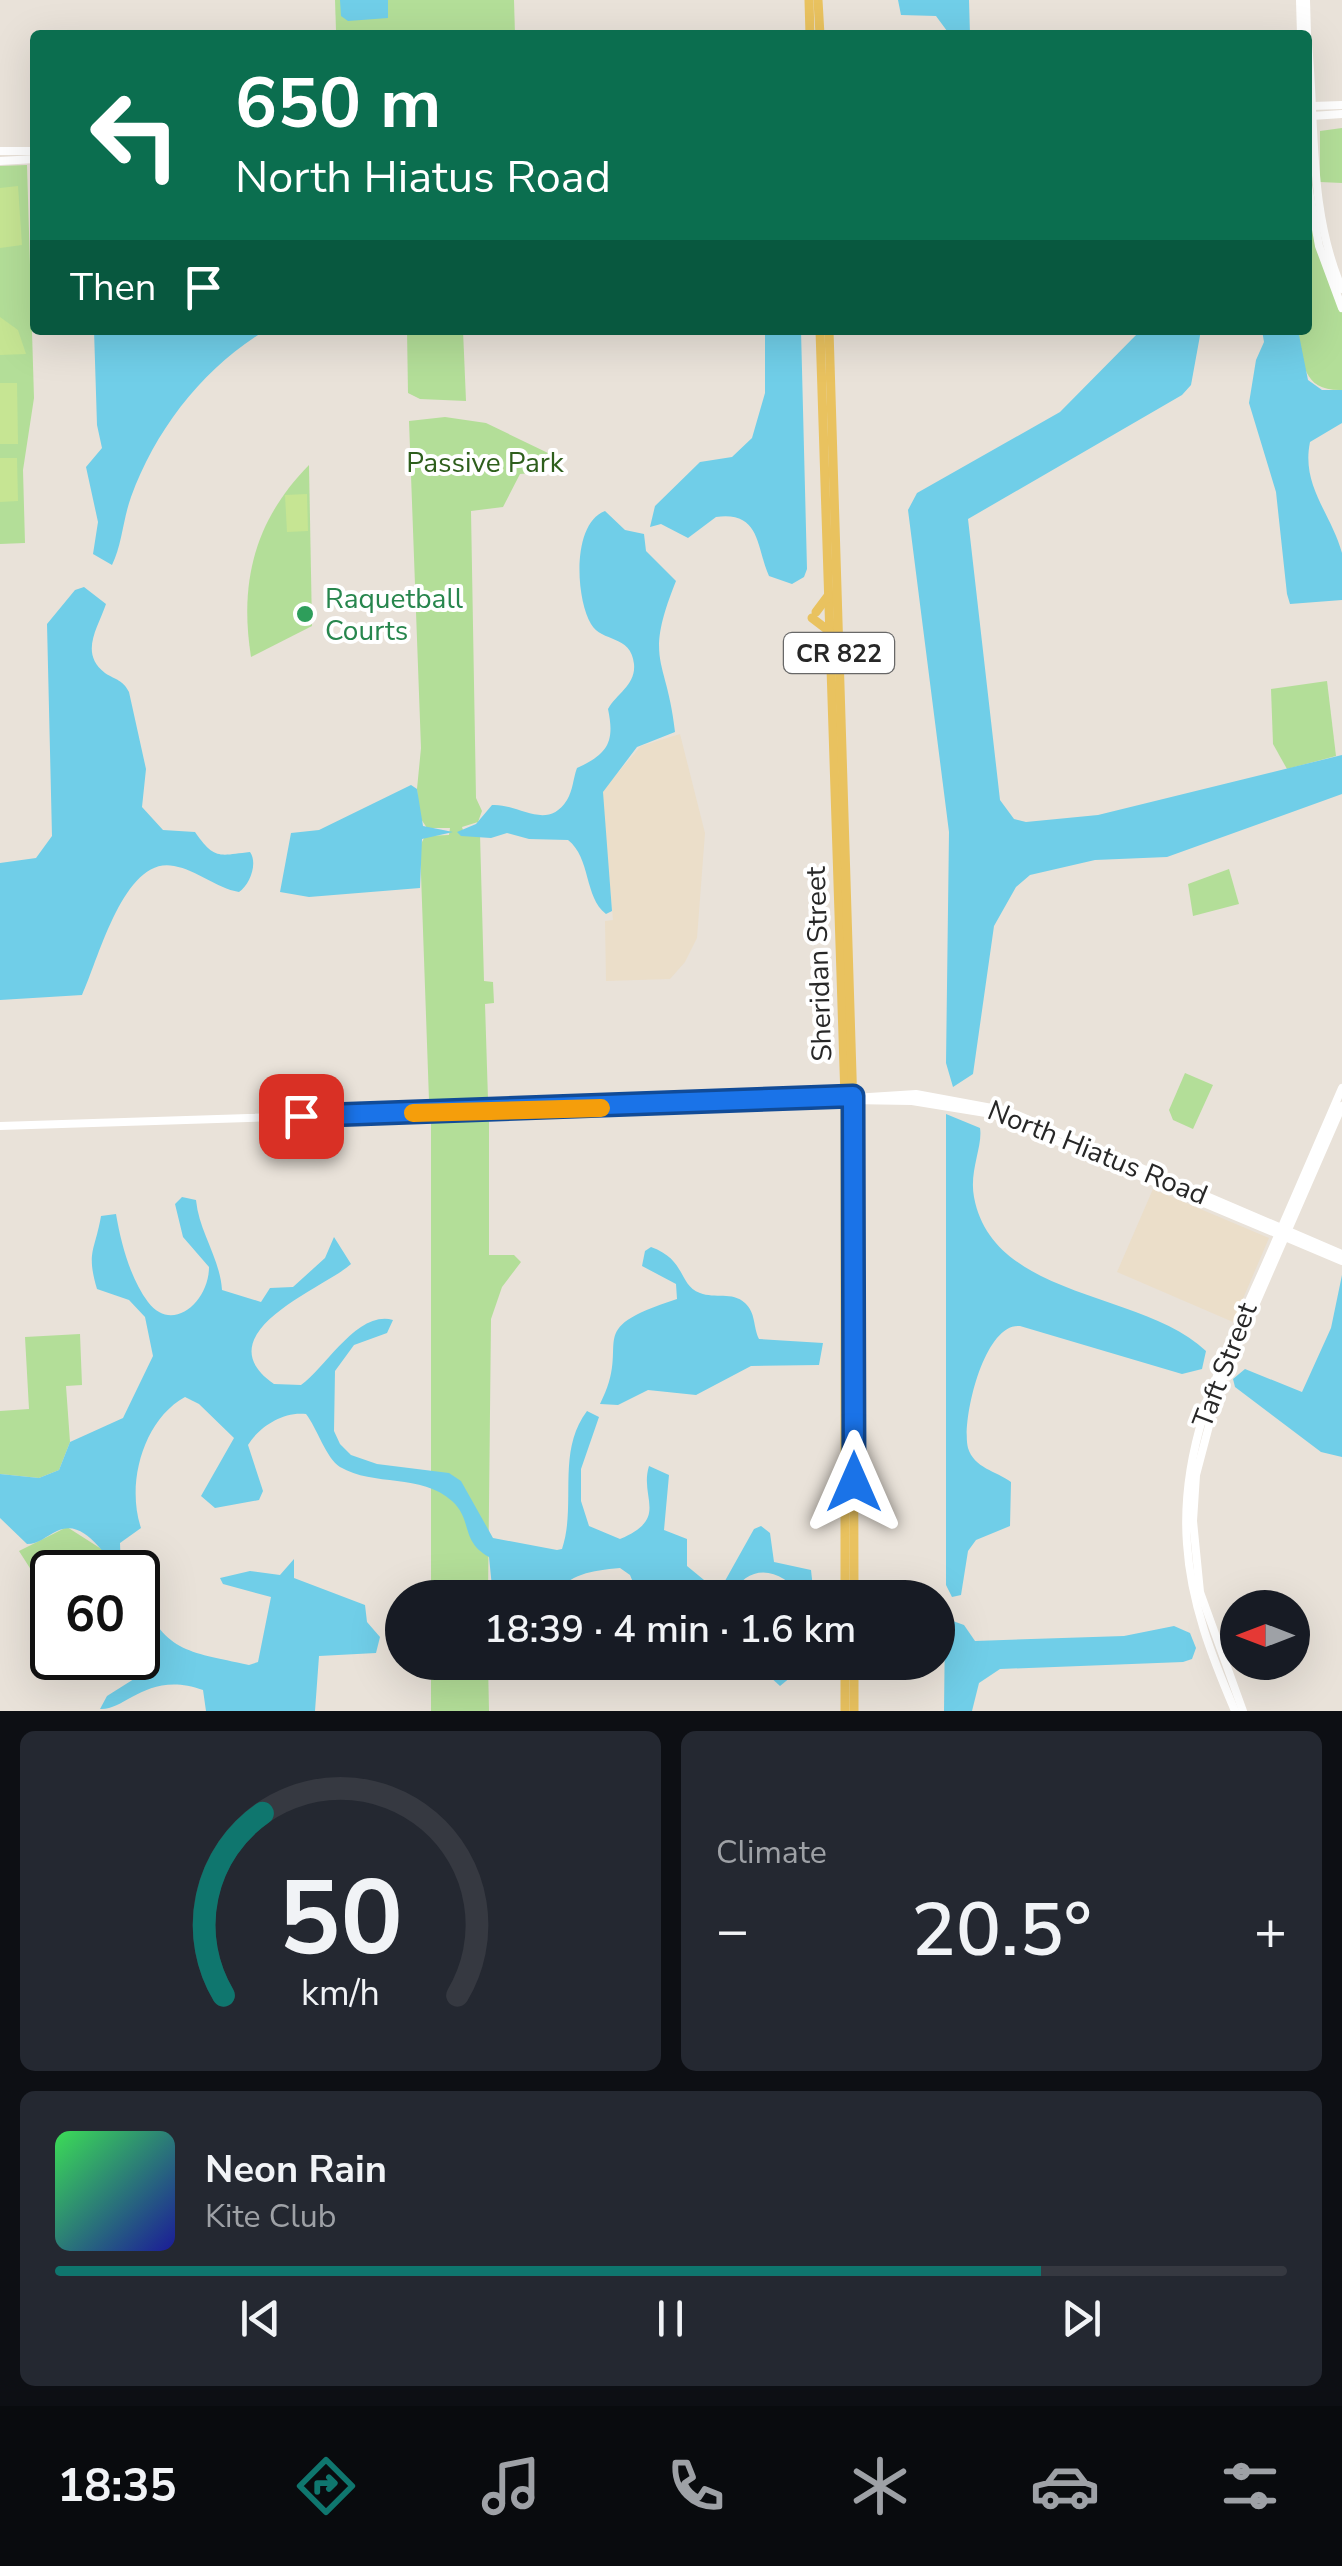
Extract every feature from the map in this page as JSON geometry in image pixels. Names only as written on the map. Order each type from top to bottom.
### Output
[{"type":"main road","points":[[809,0],[810,30]]},
{"type":"main road","points":[[818,0],[820,30]]},
{"type":"main road","name":"Sheridan Street","points":[[820,335],[828,593],[840,785]]},
{"type":"main road","name":"Sheridan Street","points":[[829,335],[850,1098],[854,1580]]},
{"type":"main road","points":[[828,593],[814,615],[830,632]]},
{"type":"main road","name":"Sheridan Street","points":[[845,1580],[850,1098]]},
{"type":"main road","points":[[845,1680],[845,1711]]},
{"type":"main road","points":[[854,1680],[854,1711]]},
{"type":"street","points":[[1303,0],[1304,30]]},
{"type":"street","points":[[1312,111],[1342,105]]},
{"type":"street","points":[[1312,111],[1342,114]]},
{"type":"street","points":[[1312,133],[1319,210],[1342,288]]},
{"type":"street","points":[[0,151],[30,150]]},
{"type":"street","points":[[0,161],[30,159]]},
{"type":"street","points":[[1312,207],[1319,246],[1342,308]]},
{"type":"street","name":"Taft Street","points":[[1326,1135],[1342,1088]]},
{"type":"street","name":"North Hiatus Road","points":[[0,1126],[850,1098],[912,1101],[992,1114],[1342,1258]]},
{"type":"street","name":"Taft Street","points":[[1235,1711],[1198,1612],[1188,1556],[1190,1502],[1203,1410],[1342,1106]]},
{"type":"street","name":"Taft Street","points":[[1190,1502],[1204,1609],[1243,1711]]},
{"type":"shaded area","points":[[680,734],[705,833],[697,938],[685,962],[670,979],[606,981],[605,921],[613,920],[601,792],[641,746]]},
{"type":"shaded area","points":[[1153,1189],[1269,1238],[1233,1322],[1117,1272]]},
{"type":"green space","points":[[335,0],[514,0],[515,30],[336,30]]},
{"type":"green space","points":[[1342,128],[1342,183],[1320,182],[1320,131]]},
{"type":"green space","points":[[27,165],[34,398],[23,470],[25,543],[0,544],[0,166]]},
{"type":"green space","points":[[18,186],[22,245],[0,248],[0,188]]},
{"type":"green space","points":[[1312,225],[1342,308],[1342,390],[1319,386],[1312,380],[1299,335],[1312,335]]},
{"type":"green space","points":[[0,317],[18,330],[26,354],[0,355]]},
{"type":"green space","points":[[407,335],[463,335],[466,401],[420,399],[408,393]]},
{"type":"green space","points":[[0,383],[17,383],[18,444],[0,444]]},
{"type":"green space","name":"Passive Park","points":[[445,417],[486,423],[548,453],[533,473],[520,474],[503,507],[471,511],[476,798],[482,811],[478,822],[462,827],[465,836],[480,834],[484,981],[493,982],[494,1003],[485,1004],[488,1099],[429,1100],[420,846],[425,836],[449,835],[450,828],[427,828],[419,816],[421,748],[409,421]]},
{"type":"green space","points":[[0,458],[17,458],[18,501],[0,502]]},
{"type":"green space","points":[[309,465],[312,626],[251,657],[247,603],[255,553],[275,508]]},
{"type":"green space","points":[[307,494],[308,531],[287,532],[285,495]]},
{"type":"green space","points":[[1327,681],[1336,756],[1287,769],[1273,744],[1271,689]]},
{"type":"green space","points":[[1229,869],[1239,904],[1193,916],[1188,884]]},
{"type":"green space","points":[[1185,1073],[1213,1085],[1193,1129],[1173,1120],[1169,1110]]},
{"type":"green space","points":[[489,1118],[489,1255],[514,1255],[521,1262],[502,1287],[491,1319],[488,1580],[431,1580],[431,1120]]},
{"type":"green space","points":[[80,1334],[82,1385],[66,1386],[70,1442],[59,1470],[39,1478],[0,1474],[0,1411],[29,1409],[25,1337]]},
{"type":"green space","points":[[67,1527],[103,1550],[30,1550],[30,1568],[19,1551]]},
{"type":"green space","points":[[431,1680],[488,1680],[489,1711],[431,1711]]},
{"type":"water","points":[[340,0],[388,0],[388,18],[348,21],[341,16]]},
{"type":"water","points":[[898,0],[969,0],[970,30],[946,30],[936,16],[901,15]]},
{"type":"water","points":[[94,335],[258,335],[202,382],[168,424],[131,497],[112,565],[93,554],[98,522],[86,467],[102,448],[97,425]]},
{"type":"water","points":[[765,335],[801,335],[807,569],[804,577],[792,584],[769,576],[754,533],[741,520],[716,517],[688,538],[661,524],[650,527],[655,506],[700,462],[732,457],[752,438],[765,393]]},
{"type":"water","points":[[1136,335],[1200,335],[1191,385],[1182,395],[968,519],[1000,800],[1014,819],[1026,822],[1098,815],[1342,755],[1342,794],[1167,857],[1095,860],[1030,875],[1016,887],[994,926],[973,1074],[953,1087],[946,1063],[949,832],[908,510],[917,493],[1060,412]]},
{"type":"water","points":[[1263,335],[1299,335],[1308,380],[1322,390],[1342,390],[1342,423],[1310,442],[1308,458],[1313,486],[1342,553],[1342,600],[1290,604],[1276,492],[1249,403],[1256,360]]},
{"type":"water","points":[[605,511],[625,530],[644,534],[646,551],[676,581],[659,645],[675,732],[637,747],[603,792],[612,911],[606,914],[594,898],[581,857],[568,840],[529,839],[507,833],[491,838],[461,836],[457,832],[476,824],[492,805],[541,815],[559,809],[569,796],[577,768],[596,758],[607,746],[608,709],[629,683],[634,664],[628,648],[591,624],[582,598],[582,546],[586,531]]},
{"type":"water","points":[[84,587],[106,604],[93,640],[93,657],[105,673],[129,692],[146,769],[142,807],[163,830],[195,832],[213,852],[250,852],[252,874],[239,892],[182,868],[156,867],[127,893],[82,995],[0,1000],[0,863],[36,858],[52,836],[47,624],[75,590]]},
{"type":"water","points":[[411,785],[417,789],[423,826],[453,832],[422,839],[420,888],[309,897],[280,892],[291,833],[319,830]]},
{"type":"water","points":[[946,1114],[980,1128],[974,1197],[987,1231],[1010,1256],[1039,1275],[1179,1331],[1206,1351],[1202,1369],[1182,1374],[1020,1326],[1007,1329],[996,1340],[978,1375],[967,1435],[968,1448],[975,1460],[1011,1482],[1010,1526],[976,1540],[968,1551],[961,1595],[955,1596],[955,1580],[946,1580]]},
{"type":"water","points":[[182,1197],[196,1200],[222,1290],[261,1302],[270,1288],[293,1287],[325,1258],[334,1237],[351,1264],[276,1314],[260,1330],[252,1347],[255,1365],[274,1384],[301,1385],[354,1332],[380,1319],[393,1320],[387,1333],[354,1345],[335,1371],[334,1431],[351,1455],[377,1464],[449,1473],[461,1481],[493,1538],[557,1550],[562,1549],[566,1532],[572,1444],[587,1411],[599,1417],[581,1469],[581,1501],[589,1526],[620,1539],[635,1531],[649,1515],[649,1466],[669,1475],[664,1530],[687,1539],[687,1566],[704,1580],[632,1580],[620,1568],[599,1570],[572,1580],[491,1580],[489,1557],[474,1544],[452,1501],[426,1487],[367,1477],[340,1467],[330,1457],[306,1414],[272,1422],[248,1445],[263,1491],[259,1500],[215,1508],[201,1496],[234,1438],[199,1404],[185,1397],[170,1407],[149,1437],[137,1473],[141,1528],[120,1543],[120,1550],[102,1550],[85,1534],[67,1528],[27,1544],[0,1518],[0,1474],[39,1478],[59,1470],[70,1442],[123,1418],[153,1356],[145,1317],[129,1300],[97,1289],[92,1259],[101,1216],[116,1214],[127,1260],[148,1302],[168,1315],[178,1314],[188,1310],[203,1292],[209,1267],[183,1237],[175,1204]]},
{"type":"water","points":[[651,1247],[677,1265],[693,1289],[706,1295],[735,1297],[745,1303],[759,1339],[823,1343],[819,1365],[751,1366],[696,1395],[648,1390],[618,1405],[600,1404],[609,1382],[618,1329],[647,1310],[677,1299],[676,1284],[642,1266],[645,1251]]},
{"type":"water","points":[[1342,1275],[1342,1457],[1321,1452],[1235,1387],[1233,1379],[1245,1369],[1302,1392],[1331,1328]]},
{"type":"water","points":[[761,1526],[770,1533],[774,1562],[811,1570],[812,1580],[785,1580],[765,1573],[725,1580],[754,1529]]},
{"type":"water","points":[[294,1559],[294,1578],[365,1605],[367,1622],[380,1637],[376,1653],[319,1656],[315,1711],[206,1711],[203,1690],[184,1685],[153,1688],[100,1709],[107,1696],[132,1680],[160,1680],[160,1629],[193,1652],[249,1665],[258,1662],[271,1597],[223,1584],[220,1578],[250,1571],[280,1575]]},
{"type":"water","points":[[955,1622],[964,1625],[975,1641],[1124,1636],[1174,1626],[1190,1633],[1196,1648],[1192,1659],[1183,1662],[1000,1669],[979,1683],[972,1711],[944,1711],[944,1680],[955,1680]]},
{"type":"slow traffic","points":[[413,1113],[601,1108]]},
{"type":"place","name":"Raquetball Courts","points":[[305,614]]},
{"type":"route","points":[[301,1116],[853,1096],[854,1482]]}]
